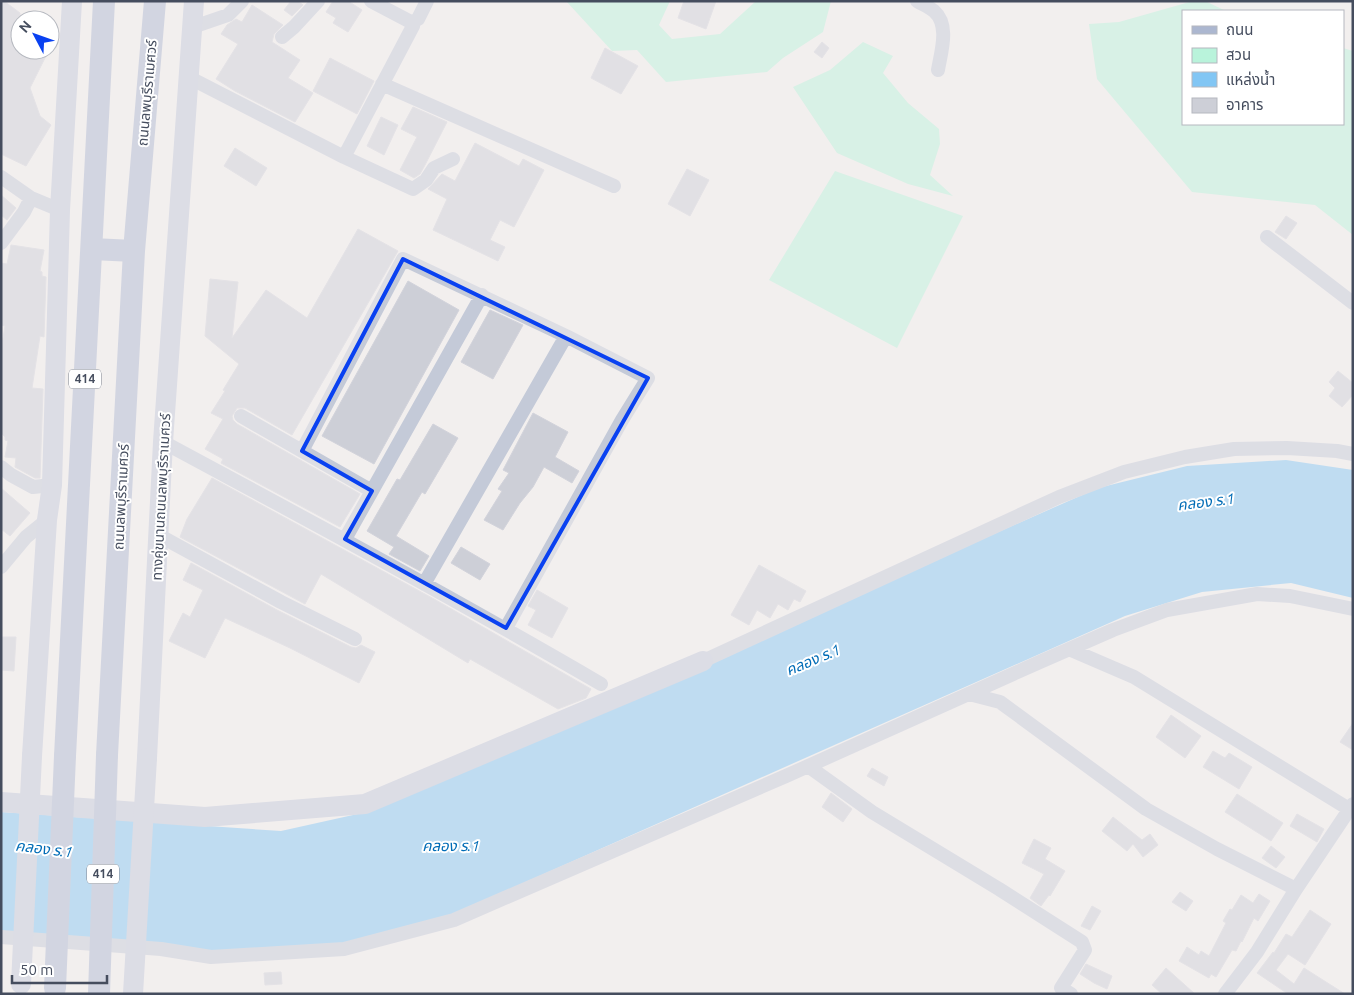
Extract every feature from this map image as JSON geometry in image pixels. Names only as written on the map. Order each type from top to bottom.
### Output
[{"type":"main road","name":"414","points":[[21,989],[32,756],[47,520],[52,485],[60,210],[72,1]]},
{"type":"main road","name":"414","points":[[55,991],[65,756],[104,1]]},
{"type":"main road","name":"ถนนลพบุรีราเมศวร์","points":[[98,994],[107,755],[134,251],[154,1]]},
{"type":"main road","name":"ทางคู่ขนานถนนลพบุรีราเมศวร์","points":[[133,994],[160,536],[163,442],[194,1]]},
{"type":"main road","points":[[92,249],[134,251]]},
{"type":"main road","points":[[1,802],[205,817],[365,804],[703,661]]},
{"type":"street","points":[[193,28],[228,15],[242,1]]},
{"type":"street","points":[[282,37],[318,1]]},
{"type":"street","points":[[371,1],[411,23]]},
{"type":"street","points":[[411,23],[418,19],[427,1]]},
{"type":"street","points":[[917,1],[933,10],[942,21],[943,34],[938,70]]},
{"type":"street","points":[[344,157],[412,26],[411,23]]},
{"type":"street","points":[[190,78],[413,190],[426,180],[434,168],[453,159]]},
{"type":"street","points":[[382,84],[614,186]]},
{"type":"street","points":[[1,177],[31,198],[60,210]]},
{"type":"street","points":[[1,243],[24,212],[31,198]]},
{"type":"street","points":[[1267,236],[1353,303]]},
{"type":"street","points":[[302,451],[403,259],[566,336],[648,378],[622,420],[506,628]]},
{"type":"street","points":[[345,539],[482,296]]},
{"type":"street","points":[[424,584],[566,336]]},
{"type":"street","points":[[241,416],[372,491]]},
{"type":"street","points":[[163,442],[345,539],[506,628],[601,684]]},
{"type":"street","points":[[703,661],[1059,497],[1124,472],[1185,457],[1234,449],[1295,449],[1336,451],[1353,454]]},
{"type":"street","points":[[1,467],[10,475],[33,487],[52,485]]},
{"type":"street","points":[[1,567],[26,538],[47,520]]},
{"type":"street","points":[[160,536],[281,602],[355,639]]},
{"type":"street","points":[[1,937],[161,949],[211,957],[344,949],[454,920],[808,766],[1069,649],[1113,630],[1168,610],[1257,594],[1290,596],[1353,609]]},
{"type":"street","points":[[1069,649],[1134,677],[1351,806],[1257,952],[1225,994]]},
{"type":"street","points":[[969,694],[1000,702],[1146,809],[1216,849],[1296,889]]},
{"type":"street","points":[[808,766],[872,812],[1006,893],[1082,942],[1085,950],[1061,988],[1070,994]]},
{"type":"highlighted area","points":[[403,259],[648,378],[506,628],[345,539],[372,491],[302,451]]},
{"type":"green space","points":[[566,1],[670,1],[659,25],[672,39],[720,34],[756,1],[831,1],[823,32],[783,58],[767,72],[666,82],[637,50],[612,51]]},
{"type":"green space","points":[[1193,1],[1205,1],[1224,10],[1182,10],[1182,125],[1344,125],[1344,48],[1353,51],[1353,235],[1315,205],[1192,192],[1097,79],[1089,24],[1119,22]]},
{"type":"green space","points":[[863,42],[893,56],[883,73],[908,103],[939,129],[940,144],[930,175],[953,196],[908,184],[837,153],[793,87],[830,70]]},
{"type":"green space","points":[[835,171],[963,216],[897,348],[769,280]]},
{"type":"water","name":"คลอง ร.1","points":[[1286,460],[1353,470],[1353,598],[1291,583],[1202,592],[1125,616],[447,917],[342,944],[218,954],[1,934],[1,812],[281,831],[362,813],[1098,488],[1187,466]]},
{"type":"building","points":[[1,1],[4,1],[16,10],[10,10],[10,60],[44,60],[30,88],[40,116],[51,125],[26,166],[1,154]]},
{"type":"building","points":[[291,1],[298,1],[303,5],[292,16],[284,10]]},
{"type":"building","points":[[333,1],[348,1],[362,10],[348,32],[333,23],[336,18],[326,12]]},
{"type":"building","points":[[684,1],[716,1],[706,29],[678,18]]},
{"type":"building","points":[[252,5],[283,25],[274,34],[272,42],[300,60],[288,78],[313,93],[295,122],[216,79],[238,44],[221,34],[227,25],[236,19],[242,22]]},
{"type":"building","points":[[822,42],[829,48],[822,58],[814,52]]},
{"type":"building","points":[[605,48],[638,66],[621,94],[591,78]]},
{"type":"building","points":[[330,58],[374,81],[357,114],[313,91]]},
{"type":"building","points":[[413,107],[447,122],[420,174],[414,178],[400,170],[417,137],[401,129]]},
{"type":"building","points":[[381,117],[398,125],[384,155],[367,146]]},
{"type":"building","points":[[475,143],[519,166],[523,159],[544,170],[514,227],[500,220],[490,240],[505,247],[498,261],[433,230],[447,199],[428,189],[442,174],[455,181]]},
{"type":"building","points":[[235,148],[267,168],[256,186],[224,166]]},
{"type":"building","points":[[687,169],[709,180],[690,216],[668,204]]},
{"type":"building","points":[[1,195],[16,208],[7,220],[1,215]]},
{"type":"building","points":[[1286,216],[1297,223],[1286,239],[1275,232]]},
{"type":"building","points":[[358,229],[398,251],[292,435],[245,408],[237,408],[232,416],[237,424],[360,494],[340,527],[221,463],[223,459],[205,449],[223,419],[211,413],[239,364],[205,336],[210,279],[238,282],[232,338],[266,290],[307,318]]},
{"type":"building","points":[[11,245],[44,250],[40,271],[42,276],[46,277],[44,337],[40,336],[32,388],[43,389],[40,478],[35,478],[15,467],[16,458],[5,457],[8,441],[5,440],[1,433],[1,350],[5,326],[1,325],[1,263],[7,264]]},
{"type":"building","points":[[408,281],[459,310],[374,464],[322,436]]},
{"type":"building","points":[[490,310],[523,325],[493,379],[461,362]]},
{"type":"building","points":[[1338,371],[1353,383],[1353,395],[1342,407],[1329,396],[1335,388],[1329,382]]},
{"type":"building","points":[[533,413],[568,432],[555,457],[579,471],[572,483],[544,467],[533,487],[520,503],[503,530],[484,520],[502,491],[498,489],[509,473],[503,470]]},
{"type":"building","points":[[433,424],[458,438],[425,494],[422,492],[396,536],[429,556],[420,571],[389,554],[394,547],[367,531],[397,479],[400,480]]},
{"type":"building","points":[[212,478],[434,599],[591,689],[586,698],[558,709],[470,659],[468,663],[321,574],[305,604],[180,537],[187,519]]},
{"type":"building","points":[[1,488],[30,513],[10,536],[1,529]]},
{"type":"building","points":[[461,547],[490,564],[480,580],[451,563]]},
{"type":"building","points":[[191,563],[277,610],[351,647],[356,648],[361,645],[375,652],[359,683],[225,618],[205,658],[169,641],[183,613],[190,617],[203,590],[183,580]]},
{"type":"building","points":[[759,565],[806,591],[800,602],[794,599],[788,610],[778,604],[770,618],[757,610],[749,625],[731,615]]},
{"type":"building","points":[[537,590],[568,608],[552,638],[528,625],[536,610],[528,606]]},
{"type":"building","points":[[1,637],[16,637],[14,671],[1,670]]},
{"type":"building","points":[[1171,715],[1201,736],[1185,758],[1156,737]]},
{"type":"building","points":[[1353,723],[1353,750],[1340,742]]},
{"type":"building","points":[[1213,751],[1225,758],[1229,753],[1252,767],[1239,789],[1203,767]]},
{"type":"building","points":[[872,768],[888,777],[884,786],[867,776]]},
{"type":"building","points":[[831,793],[852,809],[843,822],[822,807]]},
{"type":"building","points":[[1237,794],[1283,823],[1271,841],[1225,812]]},
{"type":"building","points":[[1297,814],[1324,829],[1317,842],[1290,826]]},
{"type":"building","points":[[1113,817],[1142,840],[1150,834],[1158,845],[1143,857],[1133,844],[1127,851],[1102,831]]},
{"type":"building","points":[[1034,839],[1051,848],[1045,859],[1065,871],[1050,896],[1041,906],[1030,898],[1044,874],[1022,863]]},
{"type":"building","points":[[1271,846],[1285,857],[1276,868],[1262,858]]},
{"type":"building","points":[[1180,892],[1193,901],[1186,911],[1172,902]]},
{"type":"building","points":[[1259,894],[1270,901],[1258,921],[1254,918],[1242,942],[1236,951],[1232,950],[1216,977],[1211,974],[1209,978],[1179,961],[1187,947],[1199,955],[1201,951],[1209,956],[1226,923],[1223,921],[1241,895],[1253,903]]},
{"type":"building","points":[[1092,906],[1101,911],[1090,930],[1081,926]]},
{"type":"building","points":[[1310,910],[1331,924],[1305,965],[1288,954],[1276,970],[1294,984],[1304,968],[1345,994],[1288,994],[1257,973],[1274,953],[1286,934],[1292,937]]},
{"type":"building","points":[[1086,964],[1112,976],[1107,989],[1080,974]]},
{"type":"building","points":[[1166,968],[1195,994],[1162,994],[1152,985]]},
{"type":"building","points":[[281,972],[282,984],[265,985],[264,973]]}]
